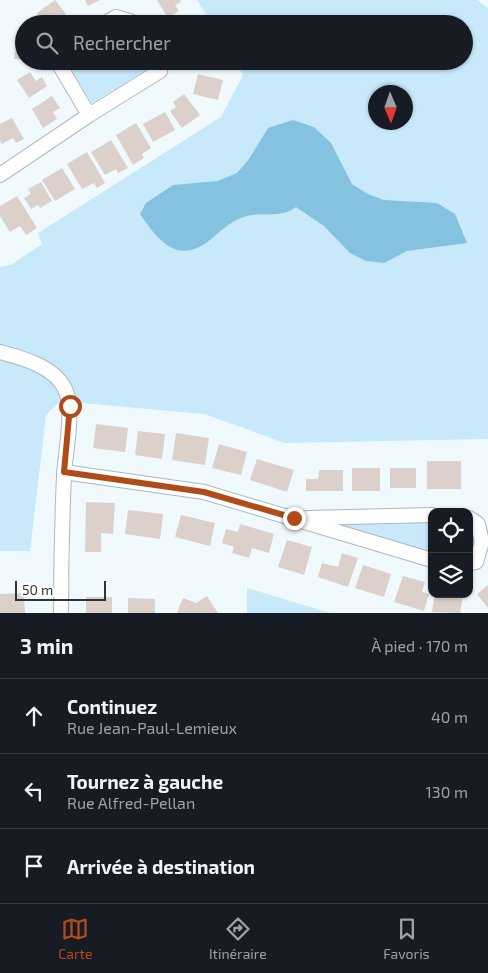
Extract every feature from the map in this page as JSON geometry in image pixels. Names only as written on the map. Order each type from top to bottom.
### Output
[{"type":"street","points":[[62,70],[89,115]]},
{"type":"street","points":[[0,175],[159,70]]},
{"type":"street","points":[[0,352],[21,358],[49,371],[64,388],[70,406],[64,472],[61,613]]},
{"type":"street","points":[[64,472],[204,492],[428,559]]},
{"type":"street","points":[[294,518],[428,515]]},
{"type":"street","points":[[473,521],[478,524],[482,542],[476,562],[473,562]]},
{"type":"shaded area","points":[[197,0],[477,0],[488,8],[488,439],[285,443],[204,414],[60,401],[46,415],[30,551],[0,551],[0,267],[11,265],[42,244],[38,233],[221,117],[243,75],[240,70],[473,70],[473,15],[206,15]]},
{"type":"shaded area","points":[[71,70],[146,70],[92,103]]},
{"type":"shaded area","points":[[428,515],[428,559],[294,518]]},
{"type":"shaded area","points":[[473,525],[482,542],[473,557]]},
{"type":"shaded area","points":[[247,588],[330,613],[247,613]]},
{"type":"water","points":[[293,120],[314,127],[331,143],[352,184],[368,194],[384,200],[437,203],[455,214],[467,243],[407,251],[384,263],[366,261],[350,253],[324,226],[296,207],[283,213],[248,216],[236,220],[210,240],[188,251],[169,247],[161,241],[140,214],[146,203],[173,185],[218,181],[237,173],[249,159],[268,128]]},
{"type":"building","points":[[55,0],[66,14],[38,15],[37,13]]},
{"type":"building","points":[[85,0],[100,0],[88,6]]},
{"type":"building","points":[[157,0],[180,0],[181,2],[175,5],[179,11],[173,15],[166,15]]},
{"type":"building","points":[[30,72],[36,81],[42,77],[47,86],[29,98],[17,80]]},
{"type":"building","points":[[198,74],[223,80],[218,100],[193,94]]},
{"type":"building","points":[[184,94],[200,115],[182,128],[170,111],[176,107],[173,102]]},
{"type":"building","points":[[52,96],[60,108],[53,112],[57,119],[43,128],[32,109]]},
{"type":"building","points":[[165,112],[175,130],[153,142],[143,124]]},
{"type":"building","points":[[12,118],[24,139],[16,143],[13,138],[2,144],[0,141],[0,124]]},
{"type":"building","points":[[136,123],[151,148],[142,154],[144,158],[133,165],[116,135]]},
{"type":"building","points":[[111,140],[128,168],[118,173],[116,169],[105,175],[91,152]]},
{"type":"building","points":[[87,152],[105,183],[97,188],[94,183],[82,189],[67,164]]},
{"type":"building","points":[[62,168],[75,189],[55,201],[42,180]]},
{"type":"building","points":[[41,182],[52,201],[40,208],[38,205],[31,209],[24,198],[31,194],[28,189]]},
{"type":"building","points":[[17,196],[37,228],[26,235],[20,226],[10,232],[0,216],[0,206]]},
{"type":"building","points":[[96,424],[128,428],[125,452],[93,448]]},
{"type":"building","points":[[138,431],[165,434],[162,459],[135,455]]},
{"type":"building","points":[[176,433],[209,438],[205,465],[172,460]]},
{"type":"building","points":[[219,444],[247,452],[241,475],[212,468]]},
{"type":"building","points":[[257,459],[294,470],[287,492],[250,480]]},
{"type":"building","points":[[427,461],[461,461],[461,489],[427,489]]},
{"type":"building","points":[[352,468],[380,468],[380,491],[352,491]]},
{"type":"building","points":[[390,468],[416,468],[416,488],[390,488]]},
{"type":"building","points":[[319,470],[343,470],[343,491],[306,491],[306,479],[318,479]]},
{"type":"building","points":[[86,502],[115,503],[113,534],[101,533],[101,552],[85,552]]},
{"type":"building","points":[[128,510],[163,514],[160,539],[125,534]]},
{"type":"building","points":[[181,515],[215,523],[210,546],[175,537]]},
{"type":"building","points":[[240,524],[274,534],[269,553],[252,548],[249,558],[232,553],[234,547],[222,543],[226,529],[238,532]]},
{"type":"building","points":[[287,540],[312,547],[304,575],[278,567]]},
{"type":"building","points":[[342,553],[358,558],[348,587],[318,577],[322,563],[338,567]]},
{"type":"building","points":[[363,565],[391,574],[384,597],[355,588]]},
{"type":"building","points":[[403,576],[425,582],[422,592],[428,594],[428,597],[424,611],[394,602]]},
{"type":"building","points":[[488,585],[488,608],[477,594]]},
{"type":"building","points":[[24,593],[25,613],[0,613],[0,594]]},
{"type":"building","points":[[207,596],[218,613],[177,613],[183,598],[196,603]]},
{"type":"building","points":[[86,597],[112,597],[112,613],[86,613]]},
{"type":"building","points":[[128,598],[155,599],[155,613],[128,613]]},
{"type":"building","points":[[434,598],[463,598],[460,613],[432,612]]},
{"type":"route","points":[[70,406],[64,472],[204,492],[294,518]]}]
